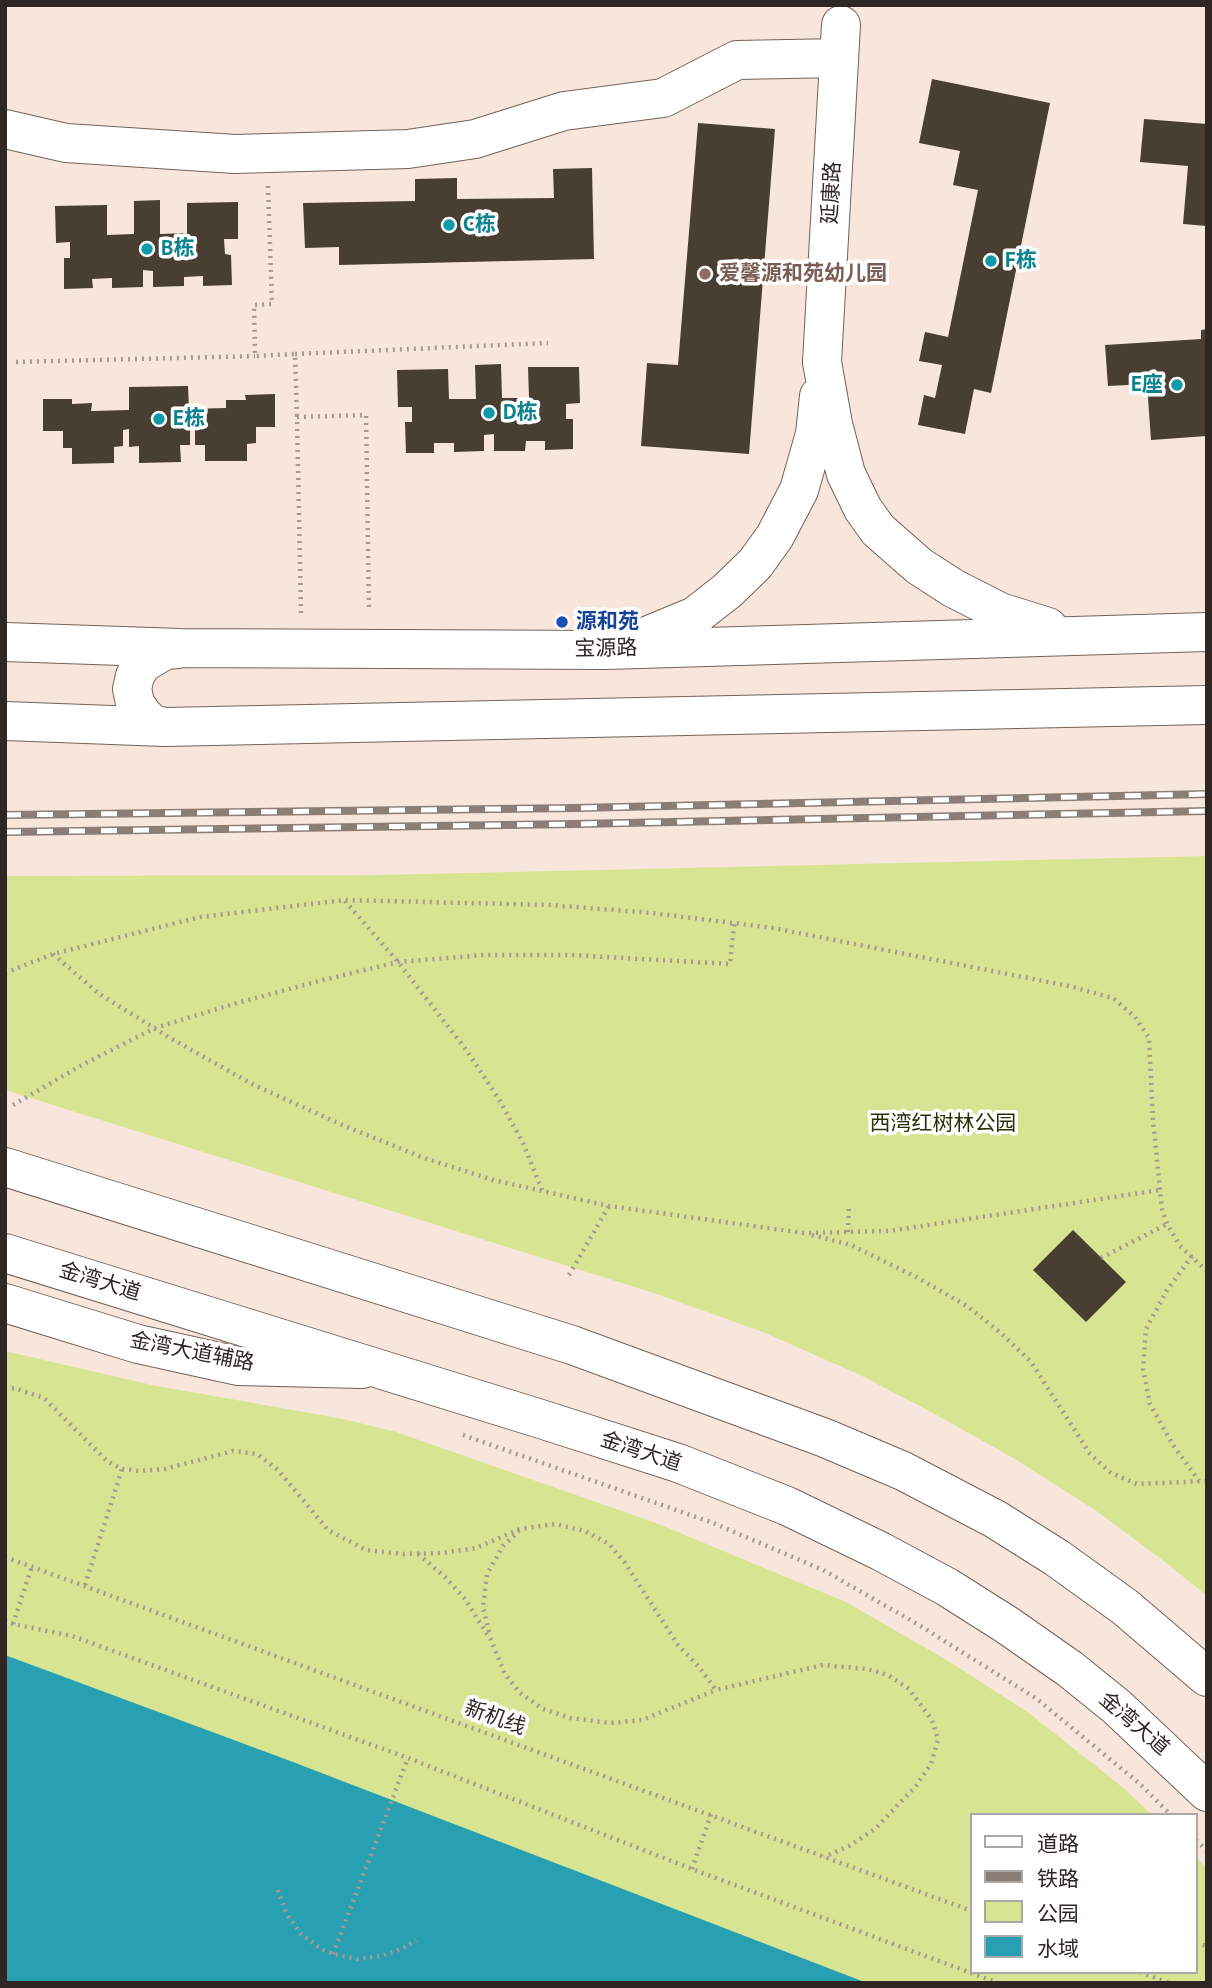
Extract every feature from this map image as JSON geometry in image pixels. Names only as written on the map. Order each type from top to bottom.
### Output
[{"type":"main road","name":"延康路","points":[[5,129],[66,143],[235,154],[408,149],[475,139],[564,111],[663,97],[737,60],[840,41],[822,362]]},
{"type":"main road","points":[[822,362],[833,424],[846,474],[863,509],[878,530],[919,566],[953,588],[1000,612],[1073,635]]},
{"type":"main road","points":[[606,650],[695,616],[755,564],[775,536],[799,490],[815,434],[822,362]]},
{"type":"main road","name":"宝源路","points":[[5,642],[180,648],[606,650],[1207,632]]},
{"type":"main road","points":[[164,727],[152,724],[142,714],[135,703],[132,689],[142,664],[165,650],[180,648]]},
{"type":"main road","points":[[5,721],[164,727],[1207,705]]},
{"type":"main road","points":[[5,1167],[572,1345],[825,1438],[903,1471],[995,1519],[1057,1558],[1125,1607],[1207,1677]]},
{"type":"main road","name":"金湾大道","points":[[5,1253],[678,1463],[787,1506],[880,1551],[957,1594],[1070,1669],[1117,1707],[1207,1792]]},
{"type":"main road","name":"金湾大道辅路","points":[[5,1303],[138,1344],[238,1366],[383,1369]]},
{"type":"path","points":[[256,356],[254,305],[272,304],[268,179]]},
{"type":"path","points":[[16,362],[256,356],[548,344]]},
{"type":"path","points":[[295,354],[301,613]]},
{"type":"path","points":[[297,417],[366,415],[369,611]]},
{"type":"path","points":[[345,900],[459,1040],[500,1101],[523,1143],[542,1191]]},
{"type":"path","points":[[5,973],[54,954],[200,917],[345,900],[550,905],[773,928],[1029,978],[1113,998],[1135,1017],[1150,1038],[1153,1120],[1161,1209],[1180,1246],[1207,1271]]},
{"type":"path","points":[[13,1105],[82,1065],[155,1028],[236,1003],[398,962],[484,955],[571,955],[730,964],[734,924]]},
{"type":"path","points":[[54,954],[98,993],[254,1084],[347,1127],[424,1158],[494,1180],[609,1206],[804,1233],[851,1245],[967,1306],[1001,1333],[1031,1362],[1090,1454],[1111,1473],[1137,1485],[1207,1481]]},
{"type":"path","points":[[804,1233],[889,1231],[1160,1190]]},
{"type":"path","points":[[569,1275],[609,1206]]},
{"type":"path","points":[[848,1232],[849,1206]]},
{"type":"path","points":[[1101,1258],[1167,1224]]},
{"type":"path","points":[[1192,1256],[1167,1290],[1146,1329],[1143,1369],[1150,1404],[1173,1445],[1199,1481]]},
{"type":"path","points":[[5,1389],[14,1388],[44,1398],[107,1461],[122,1469],[165,1469],[233,1451],[257,1454],[278,1470],[328,1530],[366,1550],[417,1554],[476,1549],[520,1529],[555,1524],[585,1531],[609,1544],[625,1563],[678,1645],[716,1690]]},
{"type":"path","points":[[452,1431],[713,1523],[823,1570],[919,1625],[1037,1699],[1140,1784],[1169,1813]]},
{"type":"path","points":[[85,1585],[122,1469]]},
{"type":"path","points":[[520,1529],[503,1546],[487,1574],[483,1606],[491,1640],[505,1674],[520,1693],[543,1709],[570,1718],[610,1723],[642,1720],[716,1690],[823,1665],[867,1668],[888,1675],[909,1689],[932,1720],[938,1740],[931,1764],[916,1786],[875,1829],[849,1846],[824,1857]]},
{"type":"path","points":[[417,1554],[445,1577],[465,1599],[491,1640]]},
{"type":"path","name":"新机线","points":[[5,1557],[970,1910]]},
{"type":"path","points":[[13,1624],[32,1566]]},
{"type":"path","points":[[5,1619],[13,1624],[72,1636],[408,1758],[692,1869],[970,1973]]},
{"type":"path","points":[[333,1954],[408,1758]]},
{"type":"path","points":[[692,1869],[711,1814]]},
{"type":"path","points":[[278,1890],[286,1913],[301,1934],[321,1949],[333,1954],[358,1959],[382,1956],[416,1940]]},
{"type":"path","points":[[974,1974],[998,1983]]},
{"type":"path","points":[[1145,1974],[1169,1983]]},
{"type":"green space","name":"西湾红树林公园","points":[[1207,856],[1207,1596],[1095,1510],[1015,1459],[860,1375],[763,1332],[654,1293],[5,1090],[5,876],[380,875]]},
{"type":"green space","points":[[5,1351],[152,1385],[343,1419],[396,1432],[656,1523],[846,1602],[950,1662],[1029,1713],[1126,1790],[1150,1813],[970,1813],[970,1974],[1198,1974],[1198,1859],[1207,1868],[1207,1983],[518,1983],[5,1785]]},
{"type":"water","points":[[5,1655],[293,1762],[867,1983],[5,1983]]},
{"type":"building","name":"F栋","points":[[932,79],[1050,103],[991,393],[974,389],[965,434],[918,425],[924,395],[935,398],[942,365],[919,361],[925,332],[948,337],[978,190],[953,185],[960,151],[919,143]]},
{"type":"building","points":[[1144,119],[1207,124],[1207,226],[1183,224],[1188,166],[1140,162]]},
{"type":"building","points":[[698,123],[775,129],[749,454],[641,446],[647,363],[678,365]]},
{"type":"building","name":"C栋","points":[[592,168],[594,259],[339,265],[339,247],[305,248],[303,203],[415,201],[415,179],[457,178],[457,199],[554,198],[553,169]]},
{"type":"building","name":"B栋","points":[[160,200],[160,234],[187,233],[187,203],[238,202],[238,239],[224,239],[225,254],[231,255],[232,285],[203,286],[203,276],[184,277],[184,286],[153,287],[153,271],[143,270],[143,287],[112,288],[112,278],[92,279],[93,288],[64,289],[64,258],[70,258],[70,242],[56,243],[55,206],[107,205],[107,235],[134,234],[134,201]]},
{"type":"building","name":"E座","points":[[1207,329],[1207,436],[1151,440],[1147,384],[1108,386],[1105,345],[1201,339],[1201,330]]},
{"type":"building","name":"D栋","points":[[501,364],[502,398],[529,398],[528,367],[579,367],[580,403],[566,404],[566,419],[573,419],[573,449],[545,450],[545,441],[526,441],[525,451],[494,451],[494,434],[484,435],[484,451],[454,452],[454,443],[434,443],[434,453],[406,453],[405,422],[412,422],[412,407],[398,407],[397,370],[448,369],[449,399],[476,399],[475,365]]},
{"type":"building","name":"E栋","points":[[188,386],[189,409],[226,408],[226,400],[246,400],[245,395],[275,394],[275,427],[256,427],[256,443],[247,444],[247,461],[205,461],[205,445],[195,445],[195,428],[190,428],[190,445],[180,445],[181,462],[139,463],[139,446],[129,447],[129,429],[123,430],[123,446],[114,447],[114,463],[72,464],[72,448],[63,448],[63,431],[43,431],[43,399],[72,399],[72,404],[92,403],[91,411],[129,410],[129,387]]},
{"type":"building","points":[[1073,1230],[1126,1282],[1086,1322],[1033,1270]]},
{"type":"railway","points":[[5,815],[576,808],[1207,794]]},
{"type":"railway","points":[[5,832],[1207,811]]},
{"type":"place","name":"C栋","points":[[449,225]]},
{"type":"place","name":"B栋","points":[[147,249]]},
{"type":"place","name":"F栋","points":[[991,261]]},
{"type":"place","name":"爱馨源和苑幼儿园","points":[[705,274]]},
{"type":"place","name":"E座","points":[[1177,385]]},
{"type":"place","name":"D栋","points":[[489,413]]},
{"type":"place","name":"E栋","points":[[159,419]]},
{"type":"place","name":"源和苑","points":[[562,622]]}]
